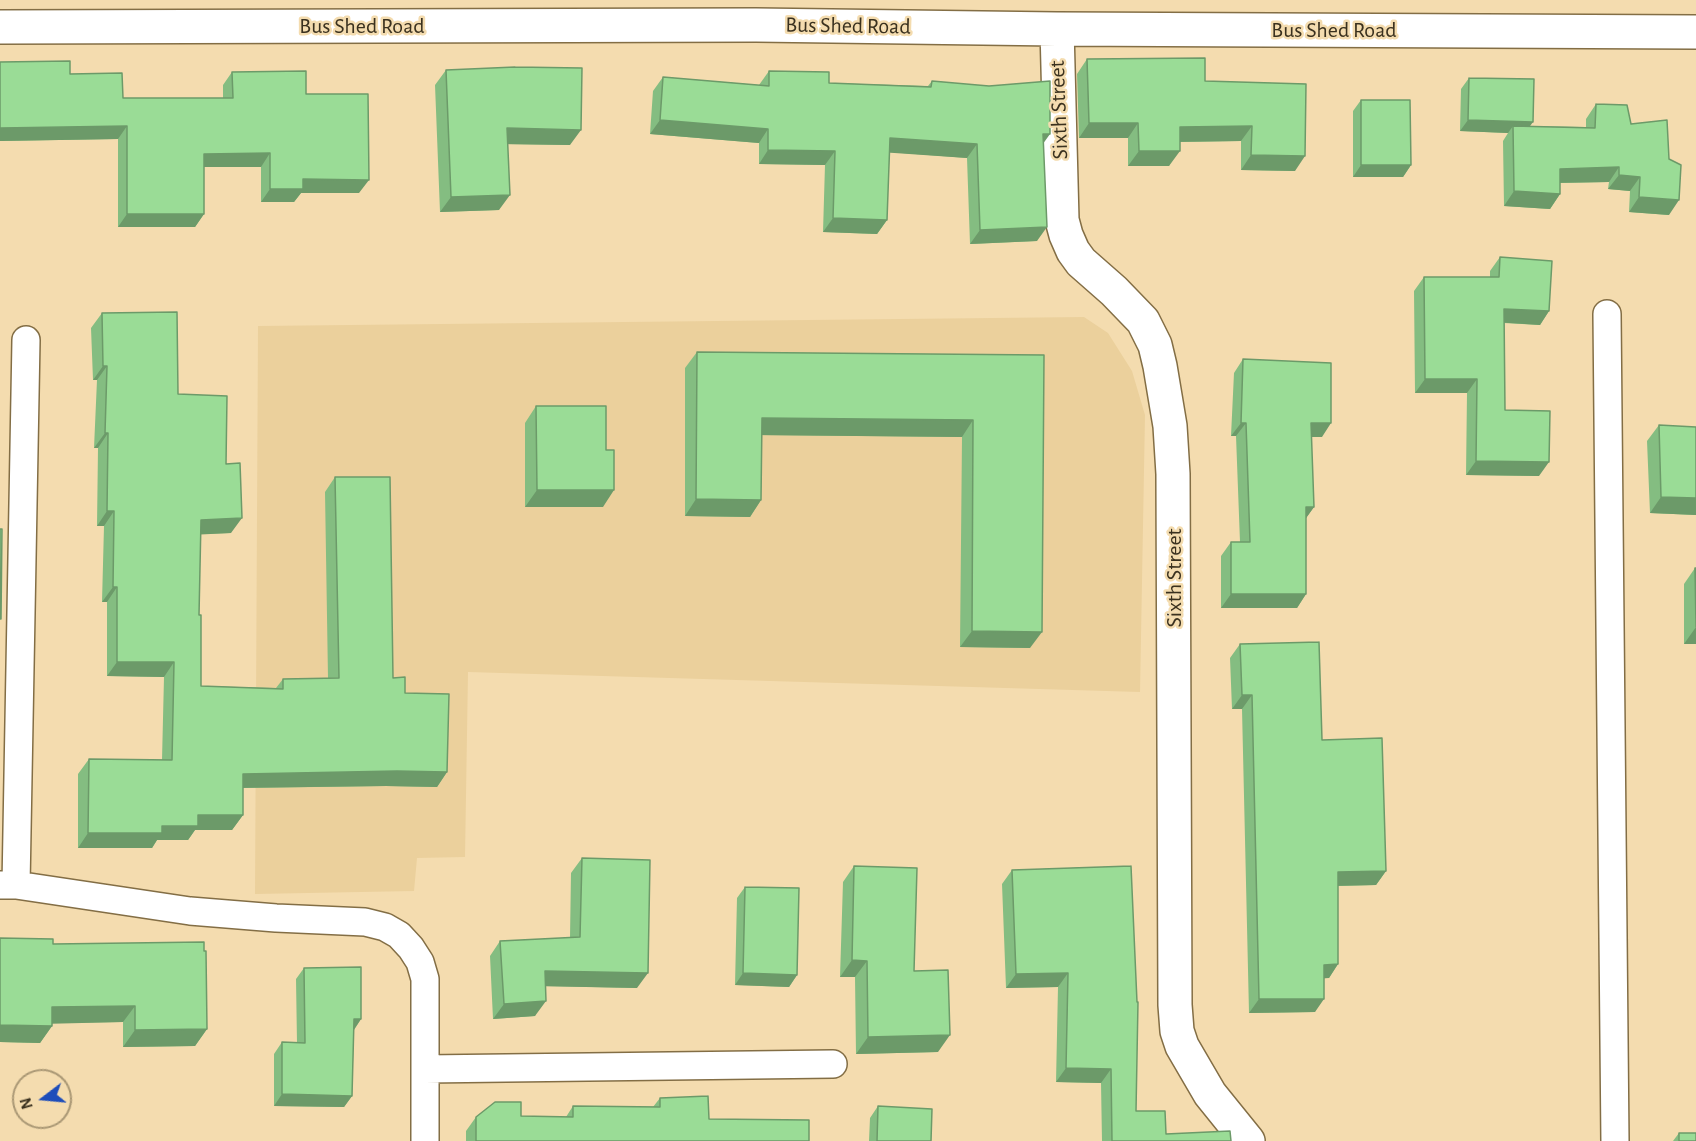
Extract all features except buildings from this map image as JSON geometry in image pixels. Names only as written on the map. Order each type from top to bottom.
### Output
[{"type":"street","name":"Bus Shed Road","points":[[0,27],[756,13],[1057,29],[1696,32]]},
{"type":"street","name":"Sixth Street","points":[[1057,29],[1062,220],[1066,235],[1081,262],[1143,321],[1158,356],[1170,426],[1173,474],[1175,1005],[1177,1031],[1182,1046],[1210,1094],[1248,1141]]},
{"type":"street","points":[[1607,314],[1615,1141]]},
{"type":"street","points":[[26,340],[12,493],[8,885],[190,911],[365,922],[385,927],[399,935],[420,962],[425,979],[425,1141]]},
{"type":"street","points":[[425,1069],[833,1064]]},
{"type":"shaded area","points":[[1084,317],[1108,333],[1132,371],[1145,415],[1140,692],[468,672],[465,857],[417,858],[414,891],[255,894],[258,326]]}]
